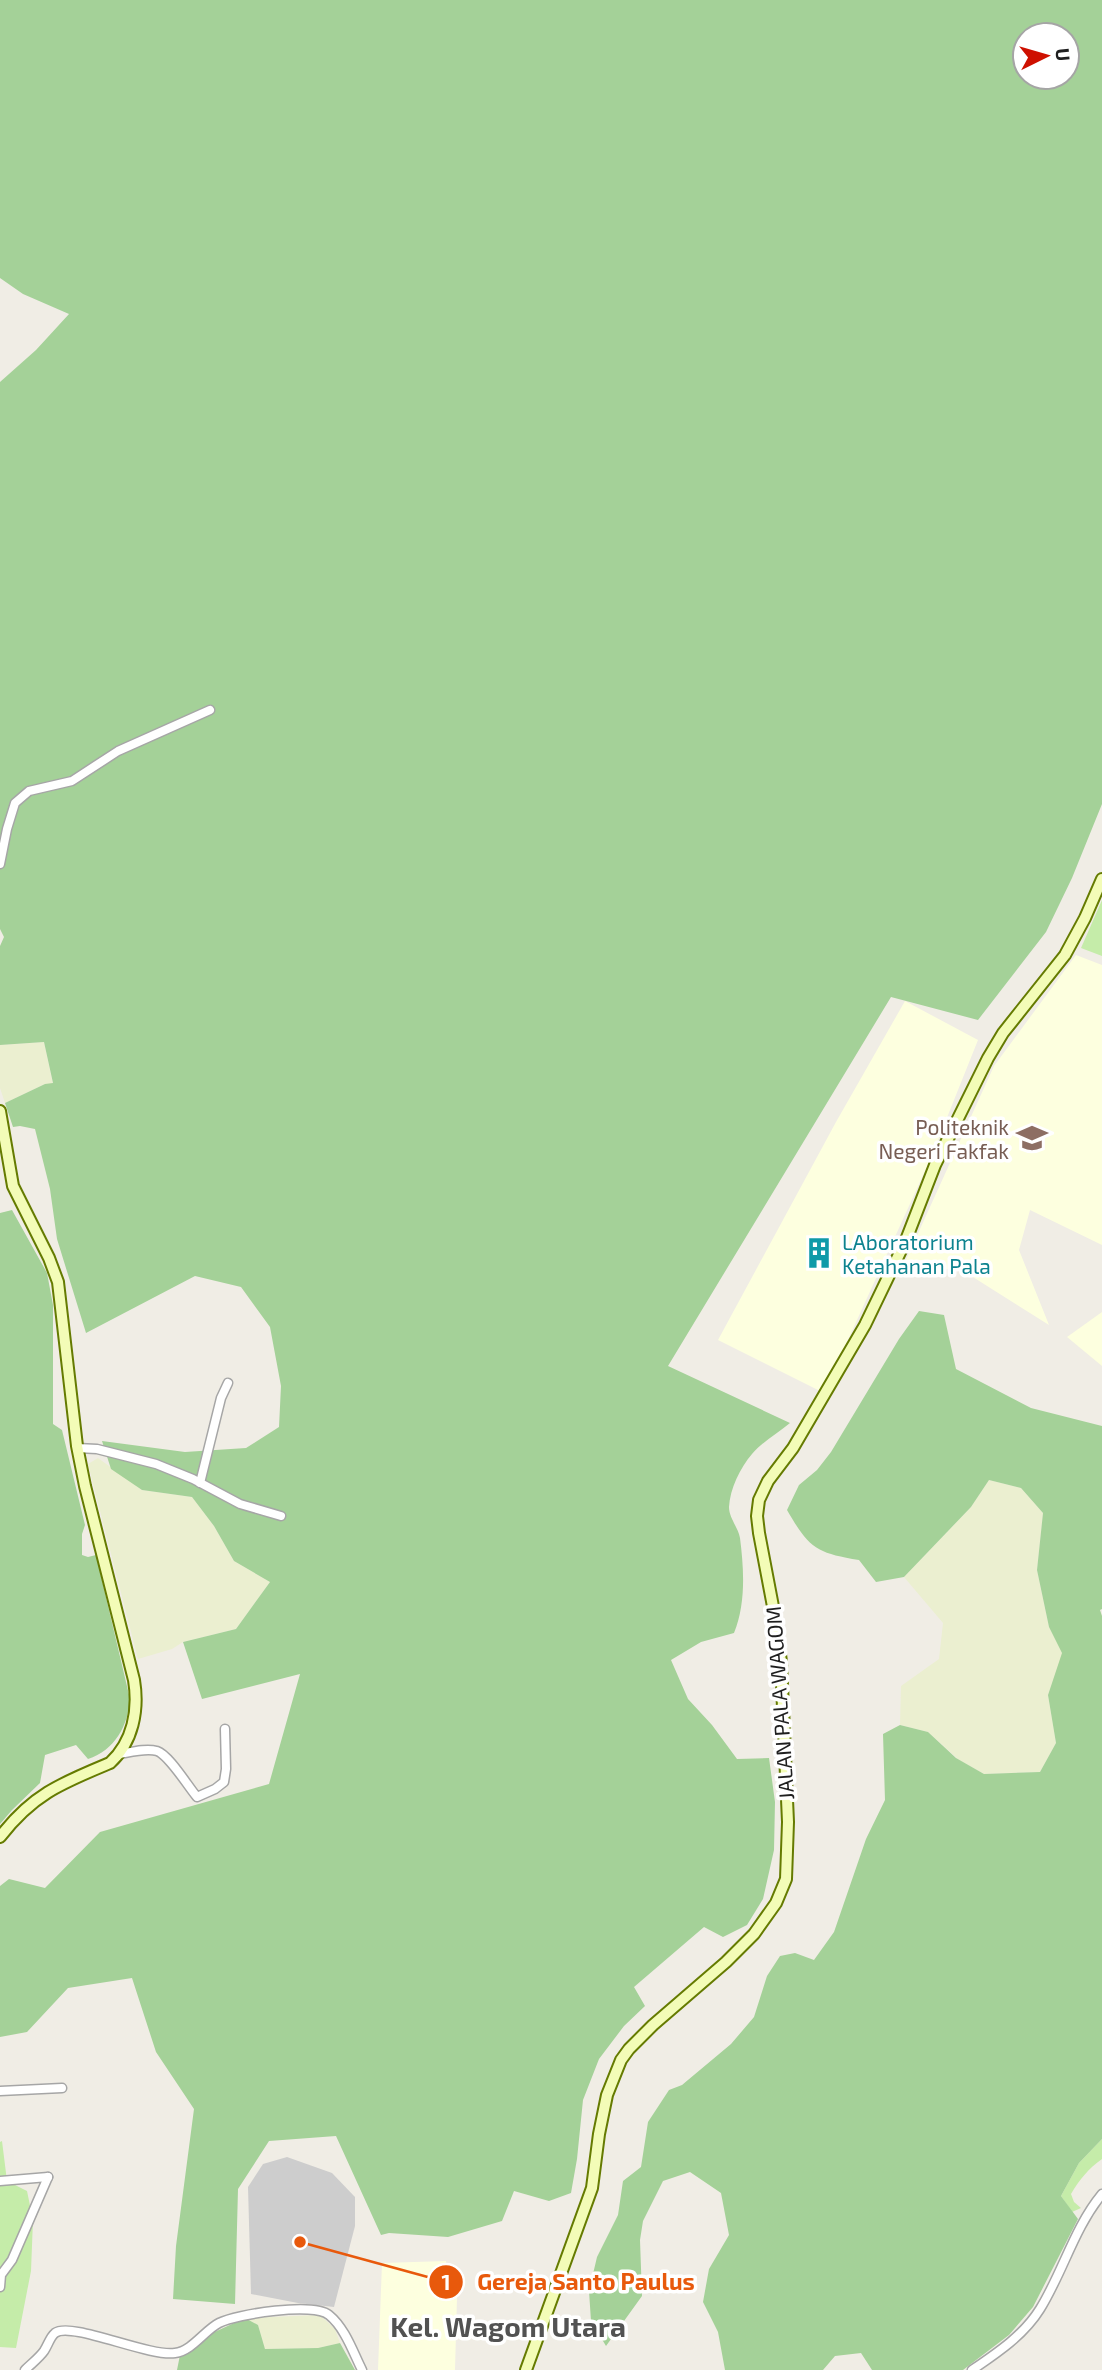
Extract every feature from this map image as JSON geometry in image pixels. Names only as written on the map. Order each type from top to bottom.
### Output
[{"type":"main road","name":"JALAN PALA WAGOM","points":[[526,2370],[592,2188],[607,2095],[621,2060],[653,2025],[754,1934],[776,1903],[786,1879],[788,1822],[781,1662],[759,1533],[759,1500],[768,1480],[793,1448],[865,1325],[906,1240],[935,1165],[988,1058],[1003,1033],[1065,955],[1102,879]]},
{"type":"main road","points":[[0,1111],[13,1186],[58,1282],[77,1448],[136,1694],[132,1729],[119,1754],[110,1763],[51,1788],[24,1809],[0,1837]]},
{"type":"street","points":[[0,864],[15,803],[29,791],[72,781],[118,751],[210,710]]},
{"type":"street","points":[[200,1483],[221,1398],[228,1383]]},
{"type":"street","points":[[77,1448],[156,1464],[240,1504],[281,1516]]},
{"type":"street","points":[[119,1754],[158,1751],[170,1758],[179,1775],[197,1797],[224,1782],[225,1729]]},
{"type":"street","points":[[0,2091],[62,2088]]},
{"type":"street","points":[[0,2181],[48,2177],[12,2260],[1,2275],[0,2287]]},
{"type":"street","points":[[972,2370],[1002,2350],[1036,2315],[1088,2213],[1102,2194]]},
{"type":"street","points":[[25,2370],[43,2352],[54,2334],[60,2331],[81,2332],[150,2352],[174,2353],[183,2351],[219,2323],[234,2318],[263,2312],[309,2310],[324,2311],[332,2317],[362,2370]]},
{"type":"shaded area","name":"Politeknik Negeri Fakfak","points":[[1076,955],[1102,965],[1102,1245],[1030,1210],[1019,1250],[1049,1325],[965,1272],[905,1262],[994,1066]]},
{"type":"shaded area","points":[[905,1001],[978,1040],[930,1160],[822,1392],[718,1340]]},
{"type":"shaded area","points":[[44,1042],[53,1084],[45,1084],[5,1103],[0,1088],[0,1045]]},
{"type":"shaded area","points":[[1102,1312],[1102,1366],[1067,1337]]},
{"type":"shaded area","points":[[98,1458],[142,1490],[192,1497],[214,1526],[234,1561],[270,1582],[236,1629],[183,1642],[172,1649],[138,1659],[88,1464]]},
{"type":"shaded area","points":[[989,1480],[1021,1488],[1043,1513],[1037,1570],[1049,1627],[1063,1653],[1048,1695],[1056,1743],[1040,1772],[984,1774],[959,1760],[928,1732],[900,1725],[901,1686],[939,1659],[943,1623],[904,1577],[971,1507]]},
{"type":"shaded area","points":[[287,2157],[332,2173],[355,2197],[355,2226],[334,2307],[251,2294],[248,2187],[263,2164]]},
{"type":"shaded area","points":[[446,2261],[448,2291],[457,2297],[455,2370],[378,2370],[382,2263]]},
{"type":"shaded area","points":[[320,2315],[335,2329],[340,2343],[318,2348],[265,2349],[258,2325],[245,2318]]},
{"type":"green space","points":[[0,0],[1102,0],[1102,804],[1072,878],[1046,932],[978,1020],[891,997],[668,1366],[790,1423],[752,1454],[743,1466],[731,1493],[729,1511],[740,1538],[743,1574],[741,1610],[734,1633],[701,1642],[671,1660],[688,1699],[712,1725],[737,1759],[769,1758],[775,1802],[774,1850],[763,1899],[747,1925],[723,1937],[704,1927],[634,1987],[645,2006],[624,2026],[599,2059],[583,2100],[571,2193],[549,2201],[514,2191],[502,2221],[448,2237],[389,2233],[381,2235],[336,2136],[269,2141],[238,2189],[235,2304],[173,2299],[176,2246],[194,2109],[156,2052],[132,1978],[68,1988],[27,2032],[0,2037],[0,1886],[9,1879],[45,1888],[100,1832],[269,1784],[300,1674],[202,1699],[183,1642],[236,1629],[270,1582],[234,1561],[214,1526],[192,1497],[142,1490],[111,1469],[102,1441],[185,1452],[246,1448],[279,1427],[281,1386],[270,1327],[241,1287],[195,1276],[86,1333],[57,1239],[50,1189],[35,1129],[13,1127],[5,1103],[45,1084],[53,1083],[44,1042],[0,1045],[0,946],[4,937],[0,929],[0,382],[36,350],[69,314],[23,294],[0,278]]},
{"type":"green space","points":[[1102,900],[1102,956],[1081,948]]},
{"type":"green space","points":[[12,1210],[47,1273],[53,1305],[53,1424],[62,1430],[85,1525],[82,1555],[96,1555],[130,1699],[123,1727],[106,1750],[88,1759],[76,1745],[45,1755],[40,1783],[0,1824],[0,1213]]},
{"type":"green space","points":[[919,1311],[944,1315],[956,1369],[1031,1408],[1102,1426],[1102,2139],[1079,2163],[1061,2196],[1078,2219],[1033,2307],[1009,2335],[963,2370],[872,2370],[861,2353],[835,2356],[823,2370],[725,2370],[718,2332],[703,2302],[709,2269],[729,2235],[721,2193],[690,2172],[663,2181],[643,2221],[640,2240],[642,2296],[606,2346],[591,2321],[589,2291],[597,2257],[618,2215],[623,2181],[641,2167],[648,2122],[669,2090],[682,2085],[731,2044],[754,2017],[767,1976],[780,1956],[795,1953],[814,1960],[834,1932],[866,1839],[885,1800],[883,1734],[900,1725],[928,1732],[956,1758],[984,1774],[1040,1772],[1056,1743],[1048,1695],[1062,1653],[1049,1627],[1037,1570],[1043,1513],[1021,1488],[989,1480],[971,1507],[904,1577],[876,1582],[859,1560],[833,1555],[815,1547],[801,1533],[787,1510],[799,1485],[817,1470],[831,1452],[899,1339]]},
{"type":"green space","points":[[1102,2139],[1102,2159],[1085,2175],[1071,2194],[1074,2202],[1081,2208],[1072,2212],[1061,2196],[1079,2163]]},
{"type":"green space","points":[[2,2141],[7,2181],[27,2191],[33,2220],[31,2271],[16,2348],[0,2347]]},
{"type":"green space","points":[[245,2318],[258,2325],[265,2349],[318,2348],[340,2343],[355,2370],[177,2370],[180,2355],[206,2336]]},
{"type":"place","name":"Politeknik Negeri Fakfak","points":[[1032,1138]]},
{"type":"place","name":"LAboratorium Ketahanan Pala","points":[[819,1253]]},
{"type":"place","name":"Gereja Santo Paulus","points":[[300,2242]]},
{"type":"district","name":"Kel. Wagom Utara","points":[[508,2326]]}]
